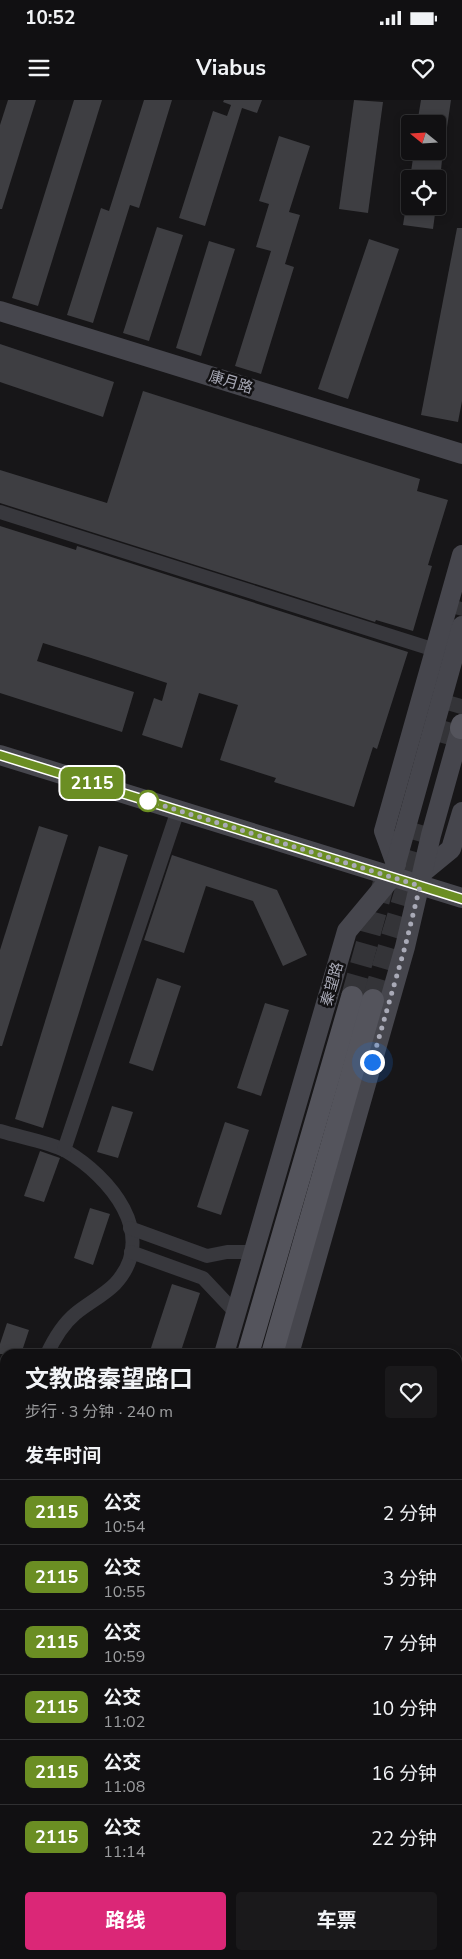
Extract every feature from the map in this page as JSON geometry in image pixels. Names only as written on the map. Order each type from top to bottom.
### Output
[{"type":"main road","name":"秦望路","points":[[250,1349],[363,999],[273,1349]]},
{"type":"street","name":"康月路","points":[[0,310],[462,454]]},
{"type":"street","name":"康月路","points":[[0,324],[462,467]]},
{"type":"street","points":[[0,512],[435,650]]},
{"type":"street","points":[[394,871],[384,831],[462,555]]},
{"type":"street","name":"秦望路","points":[[225,1349],[347,931],[394,871],[462,626]]},
{"type":"street","points":[[290,1349],[405,947],[462,726]]},
{"type":"street","points":[[0,741],[394,871]]},
{"type":"street","points":[[0,755],[178,810],[421,879],[462,898]]},
{"type":"street","points":[[64,1150],[178,810]]},
{"type":"street","points":[[421,879],[451,849],[462,812]]},
{"type":"street","points":[[421,879],[462,884]]},
{"type":"street","points":[[0,1131],[64,1150],[88,1168],[116,1194],[128,1215],[131,1252],[116,1283],[75,1314],[57,1334],[50,1349]]},
{"type":"street","points":[[130,1228],[207,1256],[227,1252],[255,1252]]},
{"type":"street","points":[[131,1252],[204,1278],[236,1312]]},
{"type":"building","points":[[8,100],[36,100],[2,209],[0,209],[0,125]]},
{"type":"building","points":[[74,100],[102,100],[38,306],[12,298]]},
{"type":"building","points":[[144,100],[172,100],[139,208],[130,205],[93,323],[67,315],[101,208],[109,211]]},
{"type":"building","points":[[224,100],[262,100],[257,113],[242,108],[205,226],[179,218],[213,111],[227,116],[231,105],[223,102]]},
{"type":"building","points":[[354,100],[383,102],[368,213],[339,209]]},
{"type":"building","points":[[421,100],[451,100],[446,134],[446,115],[418,115]]},
{"type":"building","points":[[279,136],[310,146],[289,212],[300,215],[285,264],[294,267],[261,374],[235,366],[271,251],[256,247],[269,204],[259,201]]},
{"type":"building","points":[[413,160],[442,160],[441,170],[411,170]]},
{"type":"building","points":[[405,215],[435,215],[433,229],[403,225]]},
{"type":"building","points":[[157,227],[183,235],[149,341],[123,333]]},
{"type":"building","points":[[457,228],[462,228],[462,401],[458,422],[421,415]]},
{"type":"building","points":[[369,239],[399,249],[348,399],[318,389]]},
{"type":"building","points":[[209,241],[235,249],[201,356],[176,348]]},
{"type":"building","points":[[0,344],[114,382],[103,417],[0,382]]},
{"type":"building","points":[[143,391],[420,479],[417,491],[448,500],[428,565],[432,566],[413,631],[376,620],[375,622],[0,503],[0,470],[107,503]]},
{"type":"building","points":[[0,526],[76,550],[77,546],[408,652],[377,749],[373,747],[354,807],[274,782],[276,778],[220,760],[238,705],[199,693],[182,748],[142,735],[154,698],[162,701],[167,683],[43,643],[37,661],[134,692],[122,732],[0,693]]},
{"type":"building","points":[[39,826],[68,835],[2,1046],[0,1046],[0,950]]},
{"type":"building","points":[[99,846],[128,855],[43,1128],[15,1119]]},
{"type":"building","points":[[172,855],[277,890],[307,955],[283,966],[253,901],[206,886],[184,953],[144,940]]},
{"type":"building","points":[[157,978],[181,986],[153,1071],[129,1063]]},
{"type":"building","points":[[265,1003],[289,1010],[261,1096],[237,1088]]},
{"type":"building","points":[[112,1106],[133,1112],[118,1158],[97,1152]]},
{"type":"building","points":[[225,1122],[249,1130],[221,1215],[197,1207]]},
{"type":"building","points":[[40,1151],[60,1158],[44,1202],[24,1196]]},
{"type":"building","points":[[90,1208],[110,1214],[93,1265],[74,1258]]},
{"type":"building","points":[[172,1284],[200,1293],[182,1349],[151,1349]]},
{"type":"building","points":[[7,1323],[29,1330],[23,1349],[0,1349]]},
{"type":"tunnel","points":[[450,647],[462,602]]},
{"type":"tunnel","points":[[449,745],[462,699]]},
{"type":"tunnel","points":[[373,1000],[425,826]]},
{"type":"tunnel","points":[[352,997],[384,882]]},
{"type":"bus line","name":"2115","points":[[0,755],[462,899]]},
{"type":"route","points":[[148,801],[420,886],[405,947],[372,1062]]}]
